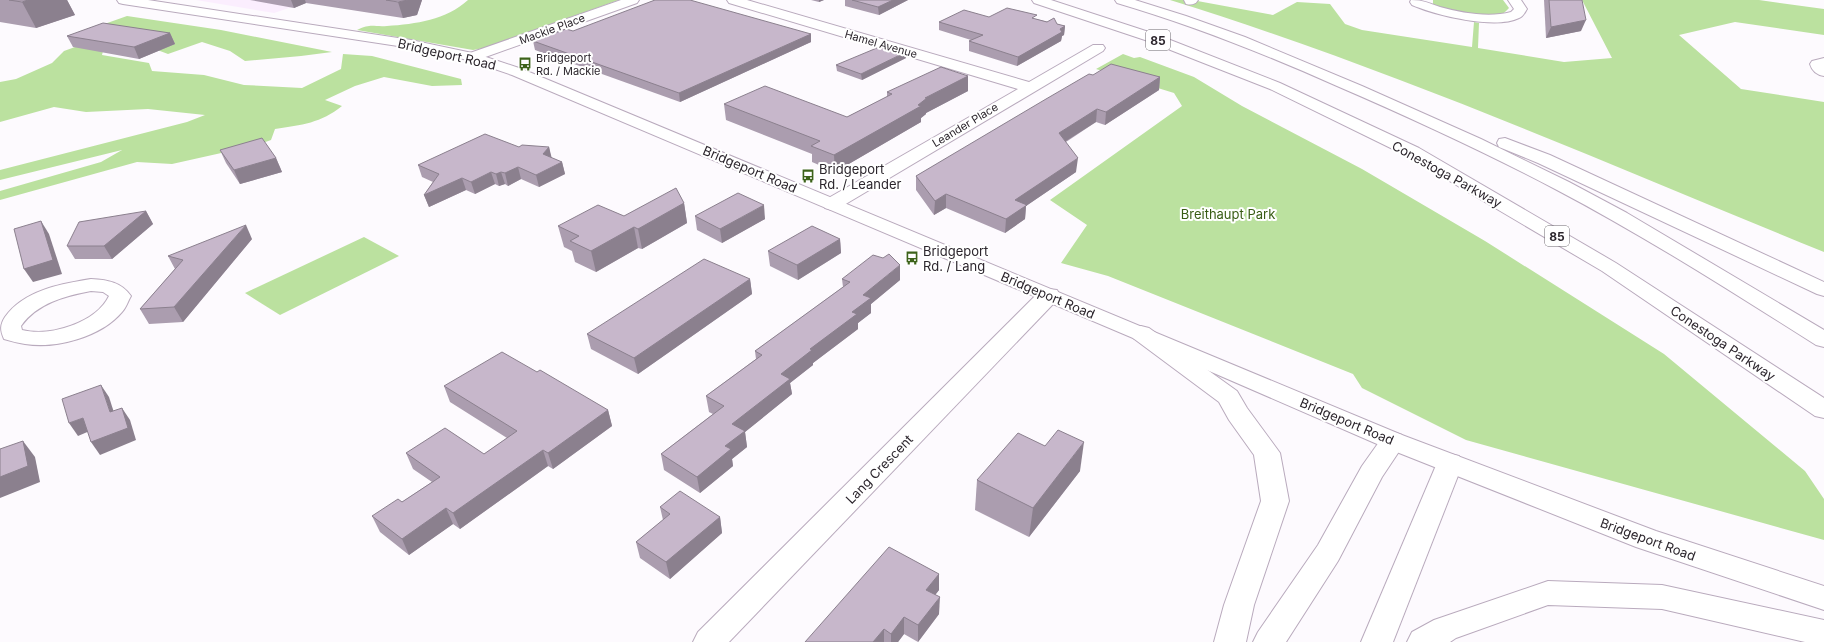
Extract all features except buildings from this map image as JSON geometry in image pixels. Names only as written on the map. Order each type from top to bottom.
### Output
[{"type":"main road","name":"Bridgeport Road","points":[[123,0],[411,44],[472,57],[517,72],[1141,333],[1393,441],[1646,539],[1824,598]]},
{"type":"main road","name":"Mackie Place","points":[[472,57],[633,0]]},
{"type":"main road","name":"Hamel Avenue","points":[[733,0],[1029,87]]},
{"type":"main road","name":"Conestoga Parkway","points":[[1038,0],[1150,37],[1275,86],[1413,152],[1609,267],[1824,410]]},
{"type":"main road","name":"85","points":[[1121,0],[1214,30],[1314,71],[1453,132],[1590,200],[1731,281],[1824,340]]},
{"type":"main road","points":[[1416,0],[1416,2],[1422,6],[1448,13],[1497,18],[1517,16],[1521,13],[1521,9],[1514,0]]},
{"type":"main road","name":"Leander Place","points":[[832,204],[1029,87],[1098,48]]},
{"type":"main road","points":[[1824,62],[1817,64],[1818,67],[1824,72]]},
{"type":"main road","points":[[1314,71],[1400,98],[1544,159],[1824,290]]},
{"type":"main road","name":"Lang Crescent","points":[[709,642],[1049,295]]},
{"type":"main road","points":[[1141,333],[1228,396],[1238,414],[1267,454],[1276,501],[1239,605],[1230,642]]},
{"type":"main road","points":[[1269,642],[1328,553],[1371,473],[1393,441]]},
{"type":"main road","points":[[1377,642],[1450,463]]},
{"type":"main road","points":[[1423,642],[1445,629],[1548,592],[1662,597],[1824,633]]},
{"type":"shaded area","points":[[196,0],[313,0],[274,13]]},
{"type":"green space","points":[[468,0],[619,0],[484,48],[473,50],[357,30],[369,26],[398,25],[430,20],[450,12]]},
{"type":"green space","points":[[1170,0],[1192,0],[1273,15],[1297,2],[1330,4],[1345,24],[1362,30],[1472,47],[1474,22],[1479,23],[1478,48],[1564,62],[1612,58],[1582,0],[1759,0],[1824,9],[1824,35],[1735,22],[1679,35],[1741,89],[1824,102],[1824,252],[1500,119],[1418,87],[1336,56]]},
{"type":"green space","points":[[1433,0],[1503,0],[1509,8],[1502,14],[1486,16],[1448,10],[1433,5]]},
{"type":"green space","points":[[127,16],[221,30],[332,52],[245,61],[230,51],[202,42],[168,54],[96,27]]},
{"type":"green space","points":[[86,43],[104,47],[102,55],[149,63],[152,71],[204,75],[244,85],[302,88],[341,69],[343,54],[372,56],[461,79],[462,85],[432,86],[384,77],[355,86],[325,100],[342,106],[319,120],[275,129],[271,140],[257,145],[172,164],[137,162],[0,200],[0,191],[101,162],[122,150],[0,180],[0,170],[187,122],[205,115],[148,109],[86,112],[54,107],[0,122],[0,82],[16,79],[52,63],[64,51]]},
{"type":"green space","name":"Breithaupt Park","points":[[1123,54],[1134,58],[1140,57],[1194,77],[1242,106],[1362,169],[1485,241],[1664,354],[1805,471],[1824,499],[1824,540],[1466,440],[1362,388],[1353,374],[1108,276],[1061,263],[1087,225],[1050,200],[1182,106],[1174,93],[1096,69]]},
{"type":"green space","points":[[364,237],[399,256],[280,315],[245,293]]},
{"type":"place","name":"Bridgeport Rd. / Mackie","points":[[525,64]]},
{"type":"place","name":"Bridgeport Rd. / Leander","points":[[808,176]]},
{"type":"place","name":"Bridgeport Rd. / Lang","points":[[912,258]]}]
